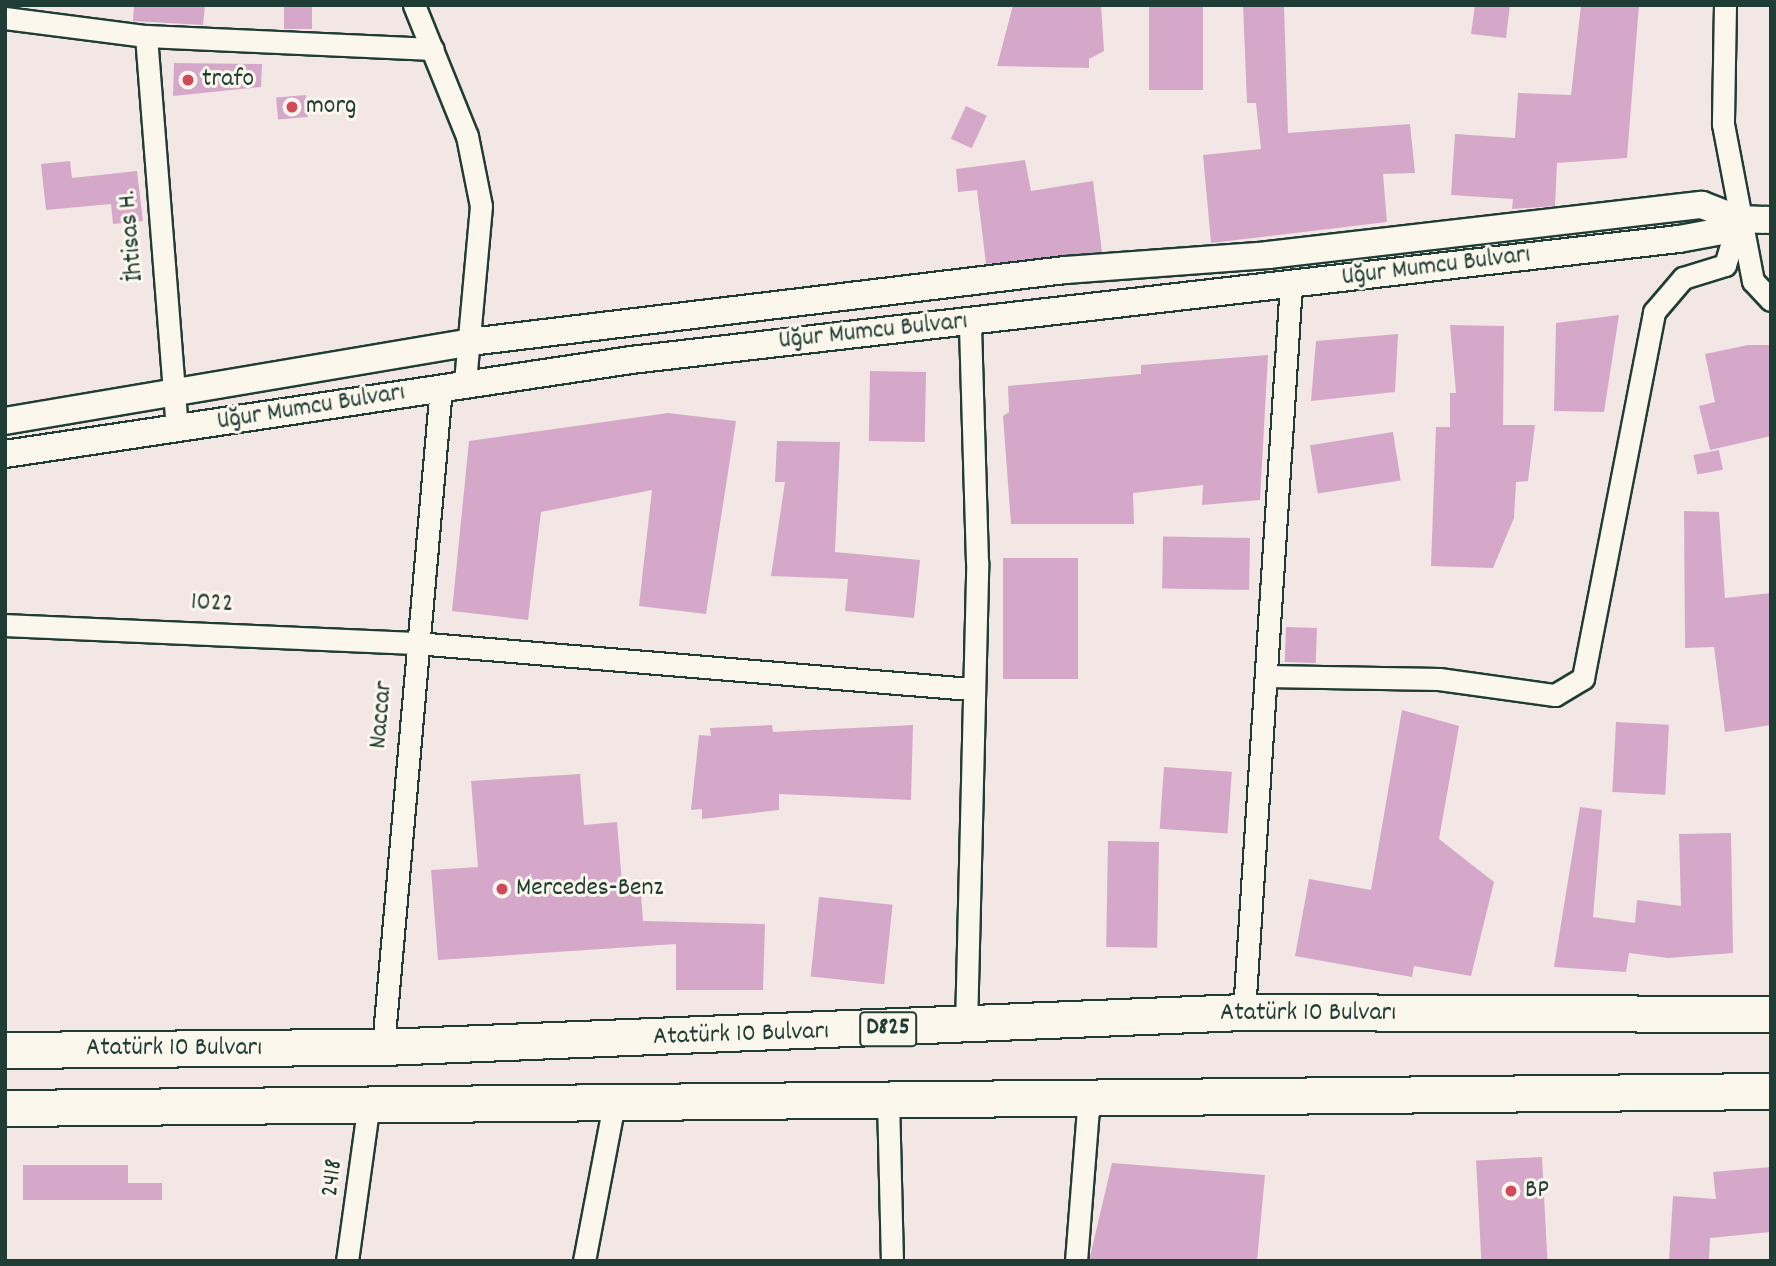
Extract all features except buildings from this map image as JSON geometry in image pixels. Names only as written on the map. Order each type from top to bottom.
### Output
[{"type":"highway","name":"Atatürk 10 Bulvarı","points":[[5,1050],[383,1047],[966,1027],[1244,1012],[1771,1014]]},
{"type":"highway","name":"Atatürk 10 Bulvarı","points":[[5,1108],[615,1099],[1771,1091]]},
{"type":"street","name":"Naccar","points":[[383,1047],[416,643],[453,385],[470,342],[481,206],[467,136],[414,5]]},
{"type":"street","points":[[1725,5],[1723,124],[1739,219],[1753,281],[1771,300]]},
{"type":"street","points":[[13,15],[146,36],[433,49]]},
{"type":"street","name":"İhtisas H.","points":[[146,36],[177,430]]},
{"type":"street","name":"Uğur Mumcu Bulvarı","points":[[5,421],[174,395],[470,342],[1065,270],[1268,255],[1702,205],[1739,219],[1771,220]]},
{"type":"street","points":[[1266,676],[1439,679],[1555,695],[1583,678],[1654,312],[1683,278],[1725,265],[1739,219]]},
{"type":"street","name":"Uğur Mumcu Bulvarı","points":[[5,454],[177,430],[453,385],[1679,239],[1722,231],[1739,219]]},
{"type":"street","points":[[1244,1012],[1291,284]]},
{"type":"street","points":[[966,1027],[970,689],[977,562],[970,322]]},
{"type":"street","name":"1022","points":[[5,625],[416,643],[970,689]]},
{"type":"street","points":[[1076,1261],[1089,1095]]},
{"type":"street","points":[[584,1261],[615,1099]]},
{"type":"street","points":[[888,1099],[892,1261]]},
{"type":"street","name":"2418","points":[[347,1261],[369,1102]]},
{"type":"place","name":"trafo","points":[[188,80]]},
{"type":"place","name":"morg","points":[[292,107]]},
{"type":"place","name":"Mercedes-Benz","points":[[502,889]]},
{"type":"place","name":"BP","points":[[1511,1191]]}]
